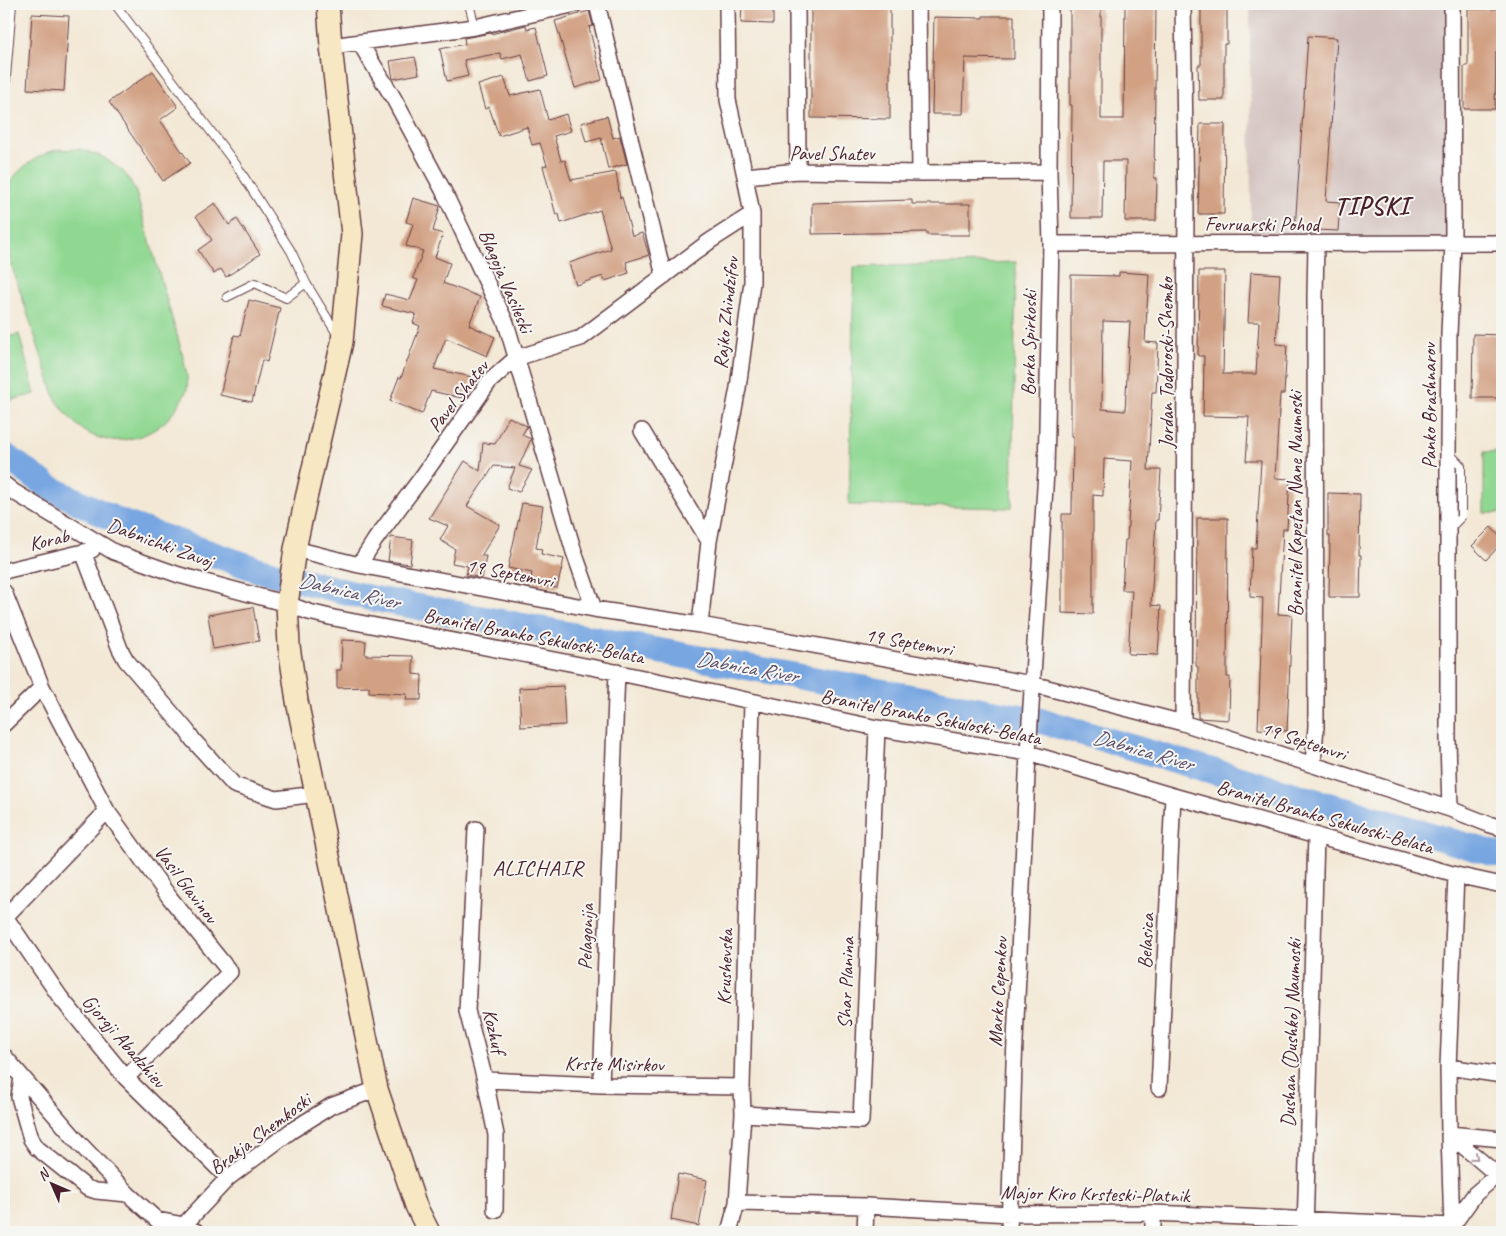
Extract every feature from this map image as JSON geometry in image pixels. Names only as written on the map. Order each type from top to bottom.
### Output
[{"type":"main road","points":[[328,4],[352,234],[342,342],[295,550],[287,604],[290,656],[316,794],[377,1089],[416,1206],[429,1232]]},
{"type":"street","points":[[331,46],[475,27],[576,4]]},
{"type":"street","points":[[597,4],[664,276]]},
{"type":"street","name":"Rajko Zhindzifov","points":[[700,625],[709,541],[738,388],[752,282],[752,214],[728,100],[727,4]]},
{"type":"street","points":[[797,4],[798,172]]},
{"type":"street","points":[[918,4],[920,173]]},
{"type":"street","name":"Borka Spirkoski","points":[[1028,753],[1046,472],[1051,244],[1049,172],[1050,4]]},
{"type":"street","name":"Jordan Todoroski-Shemko","points":[[1182,4],[1186,245],[1183,723]]},
{"type":"street","name":"Panko Brashnarov","points":[[1450,809],[1448,740],[1448,452],[1452,243],[1452,4]]},
{"type":"street","name":"Blagoja Vasileski","points":[[360,43],[394,99],[443,190],[506,323],[574,552],[594,609]]},
{"type":"street","name":"Pavel Shatev","points":[[745,176],[798,172],[1049,172]]},
{"type":"street","name":"Pavel Shatev","points":[[359,566],[375,540],[422,477],[488,382],[516,358],[582,338],[710,241],[752,214]]},
{"type":"street","name":"Fevruarski Pohod","points":[[1051,244],[1502,243]]},
{"type":"street","name":"Branitel Kapetan Nane Naumoski","points":[[1313,764],[1316,726],[1316,244]]},
{"type":"street","points":[[642,431],[709,541]]},
{"type":"street","name":"Dabnichki Zavoj","points":[[4,484],[22,497],[114,552],[179,575],[287,604]]},
{"type":"street","name":"Korab","points":[[4,571],[103,546]]},
{"type":"street","name":"19 Septemvri","points":[[295,550],[359,566],[594,609],[700,625],[1032,684],[1183,723],[1450,809],[1502,828]]},
{"type":"street","points":[[83,552],[120,649],[126,660],[187,730],[193,740],[234,785],[276,799],[316,794]]},
{"type":"street","name":"Vasil Glavinov","points":[[4,592],[42,686],[107,811],[170,898],[230,972],[126,1078]]},
{"type":"street","name":"Branitel Branko Sekuloski-Belata","points":[[287,604],[334,618],[617,672],[877,728],[1028,753],[1173,796],[1456,875],[1502,886]]},
{"type":"street","name":"Pelagonija","points":[[600,1085],[617,672]]},
{"type":"street","points":[[4,724],[42,686]]},
{"type":"street","name":"Krushevska","points":[[728,1232],[737,1203],[743,1114],[742,1087],[752,702]]},
{"type":"street","name":"Shar Planina","points":[[743,1114],[861,1121],[877,728]]},
{"type":"street","name":"Marko Cepenkov","points":[[1010,1232],[1014,1064],[1028,753]]},
{"type":"street","name":"Belasica","points":[[1159,1088],[1173,796]]},
{"type":"street","name":"Gjorgji Abadzhiev","points":[[107,811],[4,918],[60,997],[126,1078],[228,1178]]},
{"type":"street","name":"Kozhuf","points":[[476,829],[467,1011],[485,1080],[496,1135],[495,1210]]},
{"type":"street","name":"Dushan (Dushko) Naumoski","points":[[1305,1227],[1316,835]]},
{"type":"street","points":[[1452,1229],[1448,1067],[1456,875]]},
{"type":"street","points":[[4,1056],[80,1144],[128,1194],[157,1220],[187,1230]]},
{"type":"street","points":[[1448,1067],[1502,1075]]},
{"type":"street","points":[[22,1078],[19,1098],[31,1140],[37,1148],[87,1188],[96,1191],[128,1194]]},
{"type":"street","name":"Krste Misirkov","points":[[485,1080],[600,1085],[742,1087]]},
{"type":"street","name":"Brakja Shemkoski","points":[[187,1230],[228,1178],[290,1131],[331,1106],[377,1089]]},
{"type":"street","points":[[1449,1134],[1502,1139]]},
{"type":"street","points":[[1449,1134],[1501,1175],[1475,1194],[1452,1229]]},
{"type":"street","name":"Major Kiro Krsteski-Platnik","points":[[737,1203],[866,1206],[1010,1214],[1153,1213],[1305,1227],[1452,1229]]},
{"type":"street","points":[[865,1232],[866,1206]]},
{"type":"street","points":[[1153,1213],[1153,1232]]},
{"type":"lane","points":[[4,101],[12,4]]},
{"type":"lane","points":[[115,4],[237,166],[291,251],[306,283],[342,342]]},
{"type":"lane","points":[[469,4],[475,27]]},
{"type":"lane","points":[[227,297],[255,283],[286,298],[306,283]]},
{"type":"shaded area","points":[[1250,4],[1452,4],[1453,243],[1251,245]]},
{"type":"green space","points":[[80,149],[103,157],[124,172],[135,189],[187,376],[185,394],[177,408],[165,422],[141,436],[122,440],[110,440],[91,435],[68,416],[55,398],[4,242],[4,198],[11,181],[31,161],[39,157],[56,150]]},
{"type":"green space","points":[[1016,262],[1012,508],[849,505],[854,267]]},
{"type":"green space","points":[[19,334],[35,394],[4,402],[4,338]]},
{"type":"green space","points":[[1484,452],[1502,452],[1502,513],[1484,513]]},
{"type":"building","points":[[742,4],[773,4],[773,24],[741,23]]},
{"type":"building","points":[[811,4],[890,4],[890,119],[811,118]]},
{"type":"building","points":[[1070,4],[1101,4],[1101,119],[1124,119],[1125,4],[1156,4],[1154,178],[1157,178],[1156,221],[1125,221],[1126,161],[1103,161],[1102,218],[1071,218],[1072,105],[1070,105]]},
{"type":"building","points":[[1201,9],[1227,9],[1227,44],[1224,44],[1224,100],[1199,100],[1198,65],[1201,65]]},
{"type":"building","points":[[1468,9],[1500,9],[1499,52],[1496,52],[1495,109],[1464,109],[1464,66],[1468,66]]},
{"type":"building","points":[[589,11],[593,26],[589,27],[602,80],[575,88],[555,21]]},
{"type":"building","points":[[32,14],[69,16],[64,91],[27,89]]},
{"type":"building","points":[[983,16],[1014,16],[1014,59],[965,58],[963,114],[932,114],[934,17],[983,18]]},
{"type":"building","points":[[526,25],[527,29],[536,27],[548,76],[530,81],[522,54],[502,59],[500,53],[464,60],[468,76],[447,81],[440,49],[465,44],[464,38],[491,34]]},
{"type":"building","points":[[1308,36],[1337,38],[1326,201],[1340,202],[1338,231],[1295,229]]},
{"type":"building","points":[[415,57],[419,74],[393,79],[390,61]]},
{"type":"building","points":[[153,71],[178,107],[160,120],[190,163],[163,181],[109,102]]},
{"type":"building","points":[[504,77],[510,96],[540,89],[548,120],[566,114],[571,131],[554,136],[561,161],[565,160],[571,180],[616,172],[620,198],[622,197],[632,236],[642,233],[649,255],[626,262],[629,273],[605,281],[603,276],[576,285],[569,263],[611,249],[600,210],[561,223],[559,214],[556,215],[543,166],[547,165],[540,143],[532,145],[527,127],[499,136],[489,107],[485,109],[478,85]]},
{"type":"building","points":[[607,116],[613,138],[620,136],[627,164],[608,169],[601,138],[586,142],[581,123]]},
{"type":"building","points":[[1200,124],[1225,124],[1224,214],[1198,214]]},
{"type":"building","points":[[413,198],[440,206],[433,231],[443,234],[435,257],[450,263],[443,283],[480,297],[469,325],[495,337],[487,356],[446,338],[434,369],[472,377],[468,396],[466,399],[431,391],[422,414],[390,401],[399,377],[401,378],[420,326],[413,323],[416,314],[382,306],[385,294],[410,300],[418,280],[413,278],[423,251],[406,246],[413,224],[406,222]]},
{"type":"building","points":[[912,200],[912,204],[970,204],[970,235],[927,235],[927,232],[812,234],[812,203]]},
{"type":"building","points":[[215,203],[229,225],[237,219],[260,254],[226,277],[221,269],[214,274],[198,250],[212,240],[196,216]]},
{"type":"building","points":[[1199,271],[1225,271],[1223,374],[1256,374],[1259,322],[1248,322],[1251,272],[1280,274],[1276,344],[1287,345],[1284,394],[1280,394],[1275,478],[1290,479],[1287,529],[1283,529],[1278,614],[1292,615],[1287,731],[1258,729],[1263,598],[1250,597],[1252,548],[1256,548],[1261,461],[1246,461],[1249,417],[1203,416],[1204,356],[1198,356]]},
{"type":"building","points":[[1119,272],[1149,274],[1145,342],[1158,343],[1156,392],[1152,392],[1148,470],[1161,470],[1151,605],[1161,606],[1158,655],[1128,654],[1132,590],[1122,590],[1132,461],[1104,459],[1103,496],[1093,495],[1093,614],[1062,613],[1062,514],[1072,514],[1071,275],[1119,276]],"holes":[[[1103,321],[1130,322],[1125,411],[1102,409]]]},
{"type":"building","points":[[249,300],[280,308],[267,362],[262,360],[252,402],[220,395],[234,335],[240,336]]},
{"type":"building","points":[[1473,334],[1502,335],[1502,398],[1472,398]]},
{"type":"building","points":[[509,417],[527,426],[522,435],[531,439],[519,466],[532,470],[519,492],[507,488],[515,468],[494,466],[467,506],[500,525],[481,556],[486,556],[482,578],[466,575],[468,566],[452,563],[455,549],[440,540],[448,526],[429,518],[465,461],[480,471],[483,443],[495,444]]},
{"type":"building","points":[[1328,493],[1360,494],[1360,597],[1329,597],[1330,536],[1328,536]]},
{"type":"building","points":[[522,503],[543,506],[536,548],[542,549],[541,554],[564,559],[557,588],[530,583],[532,573],[508,568]]},
{"type":"building","points":[[1197,518],[1228,518],[1227,677],[1230,677],[1229,720],[1198,718],[1198,667],[1196,666]]},
{"type":"building","points":[[1491,527],[1502,539],[1502,543],[1486,560],[1472,546]]},
{"type":"building","points":[[391,537],[413,540],[410,564],[388,561]]},
{"type":"building","points":[[253,607],[259,641],[213,649],[208,615]]},
{"type":"building","points":[[342,640],[366,641],[365,655],[413,656],[413,674],[422,675],[421,700],[406,700],[407,694],[369,692],[369,687],[337,688],[337,670],[341,670]]},
{"type":"building","points":[[563,686],[565,725],[521,727],[519,688]]},
{"type":"building","points":[[678,1174],[707,1180],[699,1226],[671,1220]]},
{"type":"waterway","name":"Dabnica River","points":[[4,455],[50,488],[120,522],[259,570],[370,598],[1042,721],[1502,856]]},
{"type":"district","name":"TIPSKI","points":[[1372,206]]},
{"type":"district","name":"ALICHAIR","points":[[538,868]]}]
